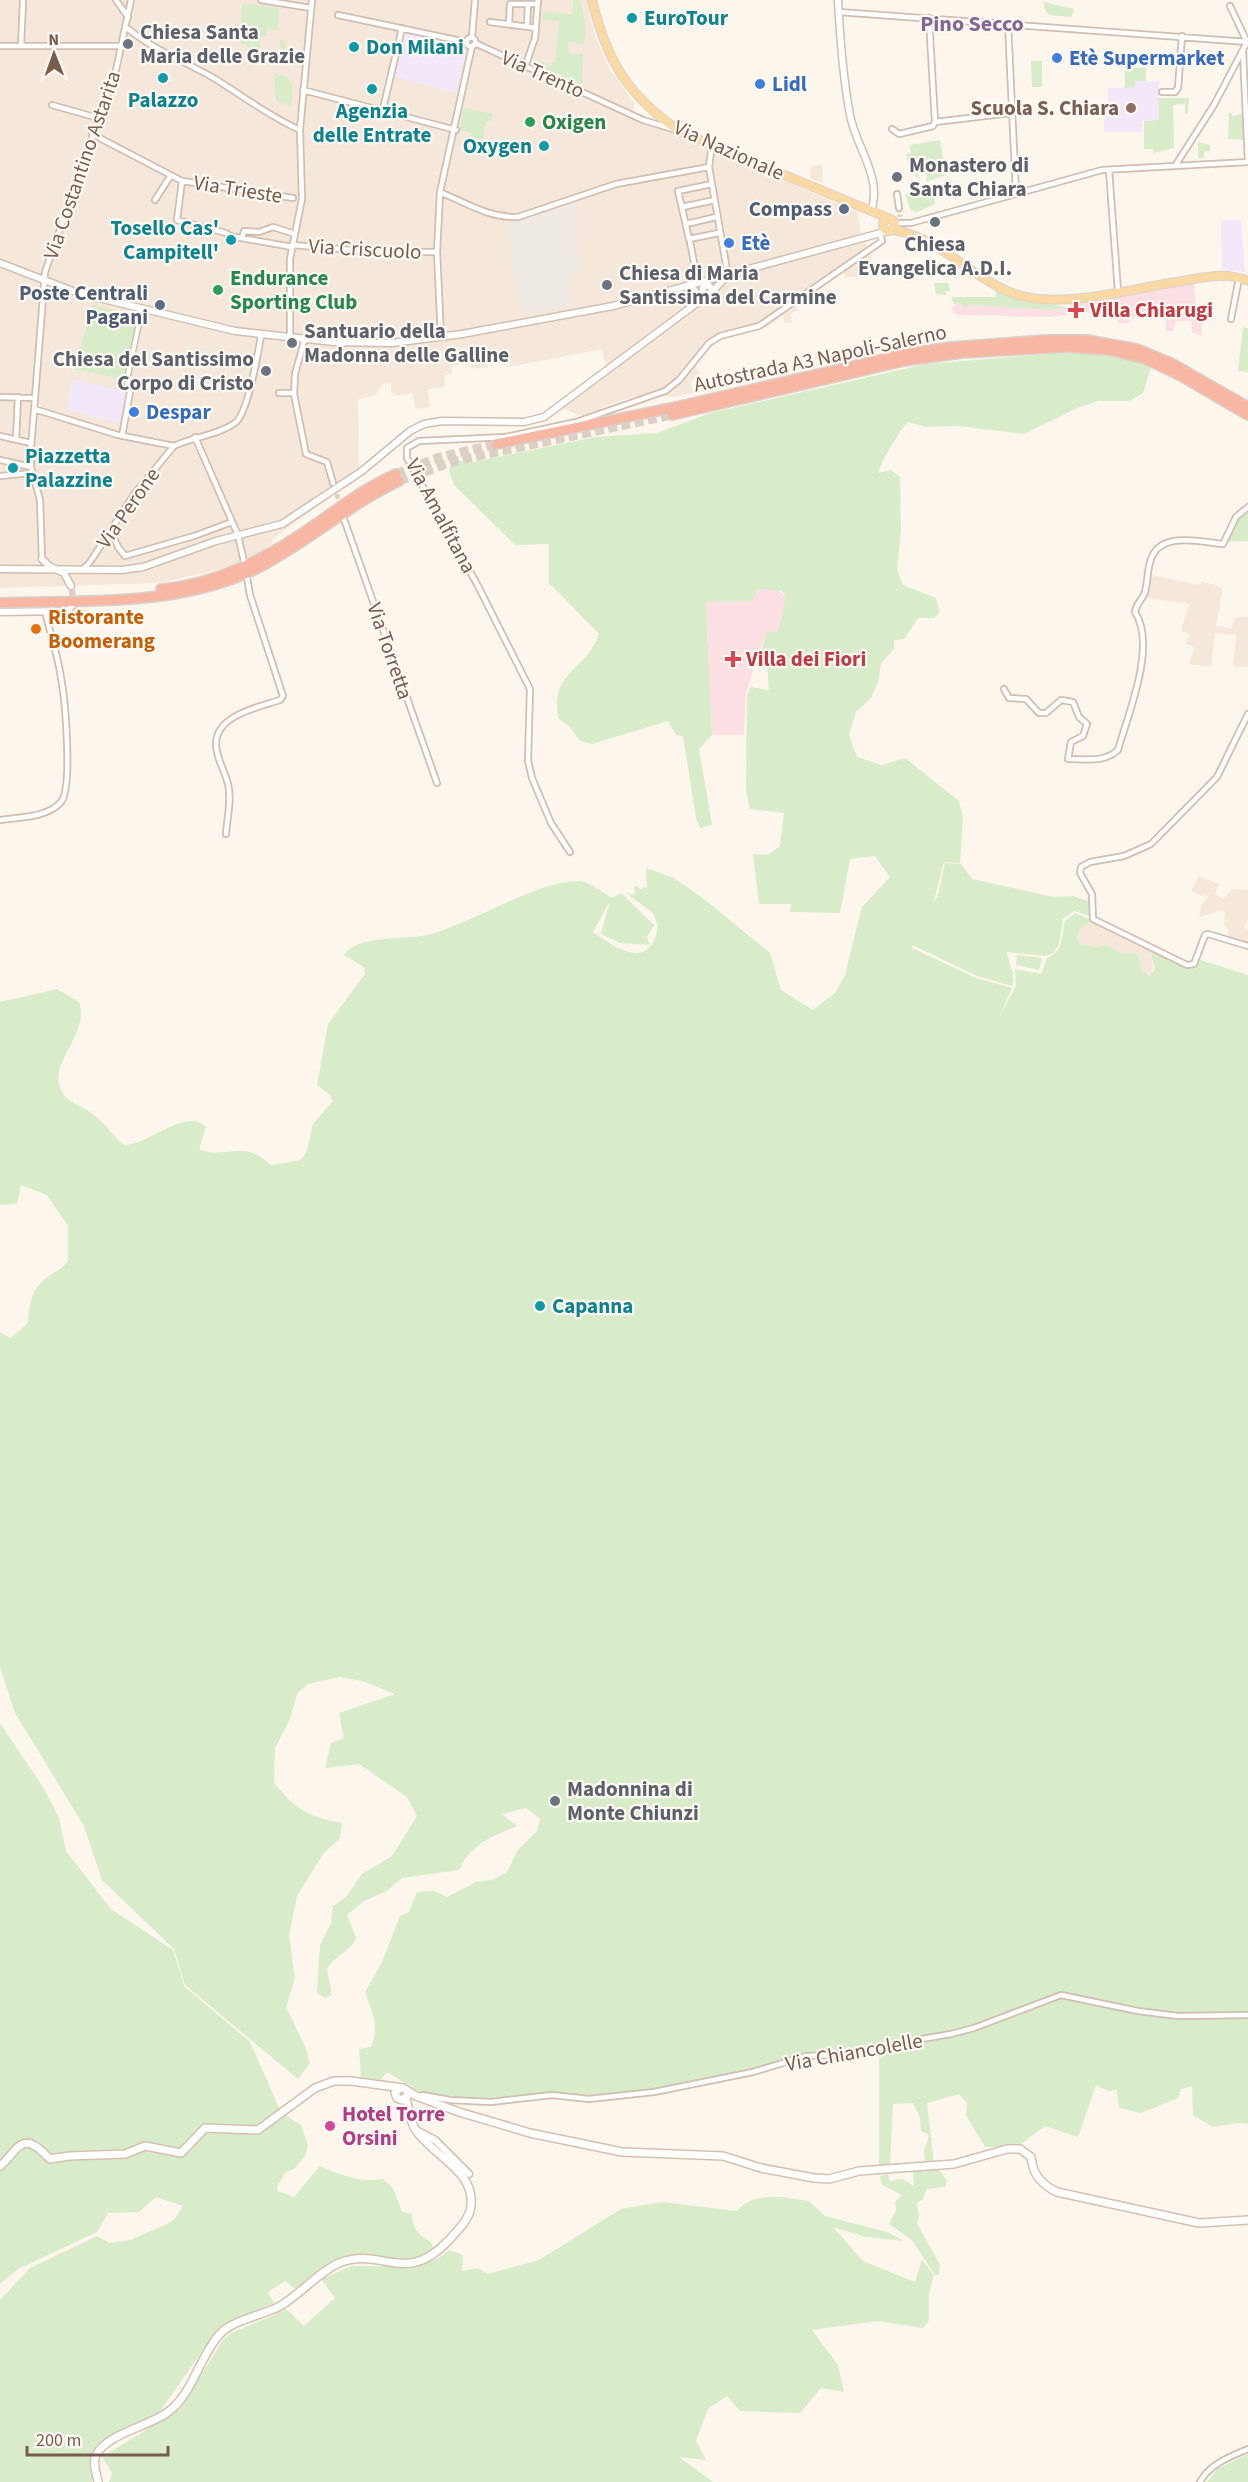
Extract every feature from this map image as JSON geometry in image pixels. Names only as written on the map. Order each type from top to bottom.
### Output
[{"type":"highway","name":"Autostrada A3 Napoli-Salerno","points":[[496,444],[671,408],[905,354],[951,347],[1045,340],[1103,342],[1145,352],[1171,363],[1248,407]]},
{"type":"highway","name":"Autostrada A3 Napoli-Salerno","points":[[672,415],[904,361],[962,353],[1067,347],[1104,349],[1146,359],[1181,376],[1248,415]]},
{"type":"highway","points":[[0,597],[165,589],[212,579],[273,552],[365,491],[398,478],[267,563],[206,588],[166,595],[0,603]]},
{"type":"main road","name":"Via Nazionale","points":[[592,0],[599,27],[614,64],[630,89],[656,114],[681,132],[875,213],[894,227]]},
{"type":"main road","points":[[894,227],[914,235],[1016,295],[1059,300],[1215,276],[1244,279]]},
{"type":"main road","points":[[0,2166],[19,2145],[26,2143],[34,2145],[50,2159],[125,2154],[145,2146],[181,2153],[205,2128],[258,2130],[302,2095],[334,2081],[360,2081],[382,2086],[402,2095],[418,2096],[530,2133],[622,2152],[723,2156],[761,2168],[829,2179],[859,2170],[954,2164],[1007,2149],[1020,2149],[1031,2157],[1032,2167],[1043,2185],[1057,2192],[1199,2223],[1248,2220]]},
{"type":"main road","points":[[98,2482],[95,2469],[97,2455],[113,2439],[158,2418],[175,2406],[220,2333],[282,2305],[340,2263],[367,2259],[412,2264],[436,2252],[458,2230],[469,2214],[471,2201],[467,2183],[416,2130],[402,2095]]},
{"type":"street","points":[[21,46],[23,0]]},
{"type":"street","points":[[116,0],[128,17]]},
{"type":"street","name":"Via Costantino Astarita","points":[[42,559],[40,500],[32,474],[31,443],[45,272],[123,46],[131,0]]},
{"type":"street","points":[[261,0],[311,8]]},
{"type":"street","points":[[290,336],[292,246],[303,181],[300,130],[312,0]]},
{"type":"street","points":[[441,337],[437,252],[440,192],[474,45],[472,37],[475,0]]},
{"type":"street","points":[[838,1],[850,118],[875,184],[875,213]]},
{"type":"street","points":[[838,1],[856,14]]},
{"type":"street","points":[[509,23],[510,4],[528,5],[538,2],[536,28],[525,67]]},
{"type":"street","points":[[527,26],[528,5]]},
{"type":"street","points":[[1230,6],[1248,42]]},
{"type":"street","points":[[839,12],[1248,42]]},
{"type":"street","points":[[338,15],[466,42],[472,37]]},
{"type":"street","points":[[929,18],[934,122]]},
{"type":"street","points":[[490,22],[536,28]]},
{"type":"street","points":[[1008,24],[1016,193]]},
{"type":"street","points":[[127,28],[144,41],[227,86],[268,116],[300,130]]},
{"type":"street","points":[[383,109],[402,28]]},
{"type":"street","points":[[1162,92],[1175,92],[1178,88],[1182,36]]},
{"type":"street","name":"Via Trento","points":[[466,42],[643,120],[681,132]]},
{"type":"street","points":[[1175,166],[1214,105],[1248,42]]},
{"type":"street","points":[[0,46],[123,46]]},
{"type":"street","points":[[0,263],[78,293],[261,336],[392,343],[441,337],[613,306],[691,286],[703,287],[728,276],[894,227],[1109,170],[1248,162],[1243,49]]},
{"type":"street","points":[[303,90],[383,109],[456,130]]},
{"type":"street","points":[[52,105],[98,118]]},
{"type":"street","points":[[892,129],[899,134],[929,127],[934,122],[1011,113]]},
{"type":"street","points":[[643,120],[652,120],[656,114]]},
{"type":"street","name":"Via Trieste","points":[[92,134],[182,181],[293,198]]},
{"type":"street","points":[[712,144],[709,167],[716,218],[728,276]]},
{"type":"street","points":[[440,192],[485,213],[504,218],[518,217],[616,184],[709,167]]},
{"type":"street","points":[[1109,170],[1118,291]]},
{"type":"street","points":[[155,200],[171,175]]},
{"type":"street","name":"Via Trieste","points":[[177,220],[182,181]]},
{"type":"street","points":[[710,293],[703,287],[678,191],[712,184]]},
{"type":"street","points":[[897,194],[899,208]]},
{"type":"street","points":[[682,207],[714,200]]},
{"type":"street","points":[[686,224],[716,218]]},
{"type":"street","name":"Via Criscuolo","points":[[177,220],[243,238],[292,246],[376,252],[437,252]]},
{"type":"street","points":[[243,238],[244,231],[259,232],[273,227],[295,234]]},
{"type":"street","name":"Via Amalfitana","points":[[570,852],[551,823],[532,778],[528,761],[530,689],[478,586],[407,458],[407,448],[419,441],[485,439],[576,422],[665,391],[680,380],[709,343],[720,336],[759,326],[882,241],[894,227]]},
{"type":"street","points":[[689,240],[719,233]]},
{"type":"street","points":[[0,569],[82,570],[143,567],[238,535],[282,524],[302,513],[388,451],[410,431],[424,424],[442,421],[524,422],[544,417],[710,293],[728,276]]},
{"type":"street","points":[[1231,319],[1244,279]]},
{"type":"street","points":[[691,286],[703,287]]},
{"type":"street","points":[[685,312],[703,287]]},
{"type":"street","points":[[128,375],[142,309]]},
{"type":"street","points":[[34,409],[118,434],[174,446],[231,426],[240,419],[249,391],[261,336]]},
{"type":"street","points":[[305,338],[295,374],[296,411],[306,454],[327,462],[333,483]]},
{"type":"street","points":[[118,434],[130,392],[127,382]]},
{"type":"street","points":[[279,393],[294,393]]},
{"type":"street","points":[[0,397],[35,398]]},
{"type":"street","points":[[16,440],[18,397]]},
{"type":"street","points":[[0,436],[31,443]]},
{"type":"street","points":[[195,437],[238,535],[244,562]]},
{"type":"street","name":"Via Perone","points":[[82,570],[90,562],[135,493],[174,446]]},
{"type":"street","points":[[0,460],[31,467]]},
{"type":"street","points":[[0,476],[32,474]]},
{"type":"street","points":[[1005,689],[1009,698],[1026,699],[1036,712],[1042,714],[1061,700],[1073,702],[1079,717],[1088,724],[1083,736],[1071,742],[1068,759],[1102,760],[1118,750],[1144,653],[1140,620],[1135,612],[1137,602],[1145,594],[1148,569],[1154,552],[1158,546],[1171,541],[1223,544],[1236,517],[1248,507]]},
{"type":"street","name":"Via Torretta","points":[[344,519],[436,783]]},
{"type":"street","points":[[111,530],[117,547],[124,556],[194,536],[232,522]]},
{"type":"street","points":[[30,570],[38,566],[42,559]]},
{"type":"street","points":[[42,559],[42,570]]},
{"type":"street","points":[[42,559],[64,573],[71,585],[70,570]]},
{"type":"street","points":[[226,834],[230,794],[216,744],[218,732],[223,724],[241,714],[280,700],[283,696],[250,595],[247,577]]},
{"type":"street","points":[[0,612],[68,610],[73,604]]},
{"type":"street","points":[[0,820],[51,810],[60,803],[66,789],[67,747],[61,678],[45,611]]},
{"type":"street","points":[[1248,714],[1217,777],[1151,844],[1124,856],[1090,862],[1081,867],[1080,873],[1092,894],[1093,919],[1187,965],[1194,964],[1205,935],[1208,934],[1248,946]]},
{"type":"street","name":"Via Chiancolelle","points":[[418,2096],[491,2102],[552,2095],[589,2099],[654,2092],[774,2067],[806,2056],[863,2054],[898,2043],[951,2034],[974,2028],[1061,1995],[1138,2011],[1178,2016],[1248,2015]]},
{"type":"street","points":[[416,2130],[435,2140],[469,2174]]},
{"type":"street","points":[[1200,2482],[1206,2471],[1248,2449]]},
{"type":"shaded area","points":[[0,0],[587,0],[595,36],[611,71],[635,104],[631,115],[858,212],[860,230],[872,259],[866,261],[871,275],[858,279],[857,276],[845,278],[843,272],[796,307],[798,310],[791,314],[792,323],[785,323],[783,315],[766,328],[716,341],[695,365],[701,376],[690,382],[694,393],[673,397],[645,394],[619,401],[581,416],[554,405],[606,367],[602,349],[509,367],[507,355],[489,361],[488,367],[471,369],[470,362],[452,366],[452,374],[444,375],[445,387],[428,389],[430,407],[415,409],[413,393],[397,396],[391,391],[391,383],[383,384],[376,395],[358,399],[359,476],[275,537],[266,552],[236,566],[158,583],[0,588]]},
{"type":"shaded area","points":[[406,33],[463,45],[466,51],[457,93],[395,77]]},
{"type":"shaded area","name":"Scuola S. Chiara","points":[[1134,81],[1159,81],[1159,120],[1142,121],[1142,132],[1104,132],[1104,103],[1108,102],[1108,88],[1134,87]]},
{"type":"shaded area","points":[[822,165],[823,183],[811,179],[810,166]]},
{"type":"shaded area","points":[[578,201],[579,273],[568,275],[572,306],[523,313],[511,268],[508,222],[516,222]]},
{"type":"shaded area","points":[[1221,220],[1241,220],[1245,272],[1222,270]]},
{"type":"shaded area","name":"Villa Chiarugi","points":[[1194,284],[1196,307],[1199,307],[1199,315],[1203,315],[1201,336],[1192,332],[1191,321],[1176,321],[1173,331],[1166,331],[1166,314],[1129,318],[1129,323],[1118,323],[1117,312],[1110,316],[1100,311],[1049,317],[958,315],[952,308],[958,303],[969,307],[971,305],[1052,310],[1070,307],[1069,304]]},
{"type":"shaded area","points":[[72,379],[127,392],[119,423],[67,410]]},
{"type":"shaded area","points":[[1151,575],[1200,585],[1202,581],[1223,588],[1216,626],[1232,628],[1235,617],[1248,617],[1248,667],[1233,666],[1236,635],[1215,633],[1211,667],[1189,664],[1194,647],[1186,644],[1190,634],[1181,631],[1189,604],[1147,598]]},
{"type":"shaded area","name":"Villa dei Fiori","points":[[758,589],[777,589],[786,597],[778,631],[766,632],[746,692],[744,735],[712,735],[706,602],[753,601]]},
{"type":"shaded area","points":[[1198,876],[1219,884],[1215,894],[1223,899],[1233,889],[1248,890],[1248,920],[1244,928],[1248,930],[1248,944],[1227,938],[1229,930],[1224,926],[1225,910],[1199,917],[1201,905],[1208,898],[1204,893],[1202,896],[1192,891]]},
{"type":"shaded area","points":[[1092,920],[1150,949],[1154,974],[1150,976],[1142,970],[1138,954],[1121,953],[1107,945],[1095,947],[1079,943],[1077,938],[1080,929]]},
{"type":"green space","points":[[573,0],[580,0],[586,26],[584,44],[568,42],[569,54],[583,54],[582,84],[533,64],[540,64],[541,61],[551,66],[552,62],[555,62],[559,21],[542,20],[543,12],[572,14]]},
{"type":"green space","points":[[1044,2],[1074,9],[1072,17],[1049,15],[1044,8]]},
{"type":"green space","points":[[242,3],[279,8],[278,30],[267,29],[266,36],[261,36],[259,58],[246,56],[247,45],[240,43]]},
{"type":"green space","points":[[280,39],[285,40],[286,49],[293,49],[292,58],[276,57],[279,51],[283,51],[280,47]]},
{"type":"green space","points":[[1031,61],[1042,61],[1042,87],[1032,87]]},
{"type":"green space","points":[[1125,67],[1146,68],[1146,81],[1135,81],[1135,87],[1125,88]]},
{"type":"green space","points":[[274,73],[288,78],[293,86],[291,106],[276,101]]},
{"type":"green space","points":[[1159,98],[1189,98],[1188,113],[1185,114],[1185,104],[1173,105],[1174,148],[1153,153],[1153,149],[1144,149],[1144,121],[1159,120]]},
{"type":"green space","points":[[464,108],[493,114],[491,121],[486,121],[481,150],[468,147],[472,133],[459,130]]},
{"type":"green space","points":[[1229,113],[1232,113],[1232,117],[1243,113],[1245,140],[1228,139]]},
{"type":"green space","points":[[940,140],[946,175],[926,182],[927,174],[923,171],[918,172],[919,178],[916,178],[914,171],[910,171],[906,154],[911,153],[910,145]]},
{"type":"green space","points":[[1198,142],[1210,145],[1210,151],[1204,152],[1204,158],[1198,158]]},
{"type":"green space","points":[[932,188],[935,204],[915,213],[914,210],[911,211],[905,194]]},
{"type":"green space","points":[[934,283],[948,283],[950,291],[945,291],[946,295],[936,294]]},
{"type":"green space","points":[[995,290],[1024,302],[1070,307],[1052,310],[971,305],[966,308],[960,303],[954,304],[951,297],[996,297]]},
{"type":"green space","points":[[93,305],[136,316],[137,328],[126,380],[74,369]]},
{"type":"green space","points":[[1243,327],[1248,328],[1248,372],[1238,371]]},
{"type":"green space","points":[[1075,352],[1115,355],[1151,367],[1143,393],[1129,401],[1098,401],[1077,408],[1024,434],[958,426],[926,427],[908,422],[891,446],[879,473],[891,470],[900,477],[901,532],[897,569],[903,585],[936,598],[940,612],[934,618],[918,618],[904,639],[894,640],[894,649],[881,663],[878,682],[871,698],[856,712],[849,735],[857,757],[882,765],[905,758],[959,801],[963,817],[960,863],[944,862],[933,904],[938,895],[945,863],[961,864],[972,879],[1054,897],[1073,896],[1088,901],[1093,906],[1092,917],[1074,911],[1063,919],[1059,944],[1054,953],[1045,956],[1007,952],[1013,973],[1012,986],[977,976],[913,945],[912,948],[976,978],[1012,988],[999,1017],[1016,986],[1015,969],[1041,974],[1047,958],[1056,952],[1059,948],[1065,921],[1075,913],[1092,920],[1080,929],[1077,938],[1079,943],[1095,947],[1107,945],[1121,953],[1138,954],[1142,970],[1150,976],[1155,970],[1150,949],[1186,968],[1197,967],[1200,960],[1248,975],[1248,2124],[1237,2123],[1213,2127],[1193,2115],[1192,2086],[1181,2089],[1178,2098],[1141,2113],[1119,2108],[1117,2090],[1108,2091],[1096,2085],[1078,2137],[1045,2126],[1017,2147],[985,2147],[966,2115],[967,2103],[959,2094],[927,2103],[934,2163],[925,2164],[924,2152],[929,2135],[921,2131],[920,2117],[913,2103],[893,2104],[890,2166],[879,2167],[879,2047],[853,2052],[806,2054],[752,2070],[654,2090],[589,2097],[561,2094],[491,2100],[450,2099],[422,2093],[387,2072],[380,2081],[361,2077],[359,2049],[371,2047],[375,2032],[374,2019],[365,1992],[382,1962],[400,1916],[409,1912],[417,1892],[435,1891],[447,1897],[476,1882],[492,1880],[507,1872],[518,1850],[537,1831],[540,1819],[526,1808],[502,1814],[517,1826],[476,1847],[459,1870],[402,1878],[387,1891],[364,1901],[347,1915],[356,1938],[327,1969],[332,1995],[326,1998],[317,1993],[320,1945],[331,1923],[333,1906],[346,1897],[362,1874],[392,1856],[417,1816],[407,1797],[359,1764],[325,1768],[331,1743],[344,1738],[339,1713],[395,1694],[362,1681],[339,1677],[308,1684],[297,1694],[290,1719],[275,1748],[274,1783],[282,1792],[303,1811],[319,1818],[342,1823],[340,1838],[323,1854],[297,1896],[289,1935],[295,1978],[286,2007],[305,2046],[310,2063],[298,2079],[185,1985],[174,1949],[102,1880],[84,1826],[15,1713],[0,1667],[0,1332],[10,1338],[27,1324],[36,1288],[68,1261],[68,1226],[47,1195],[21,1185],[17,1204],[0,1205],[0,1002],[57,989],[79,1002],[81,1015],[79,1027],[62,1062],[59,1084],[66,1098],[102,1122],[124,1145],[144,1140],[177,1124],[188,1121],[198,1122],[206,1127],[199,1149],[217,1153],[251,1152],[271,1165],[301,1160],[307,1151],[313,1124],[333,1101],[329,1094],[317,1085],[328,1024],[365,974],[364,967],[344,955],[350,949],[369,941],[427,935],[445,930],[543,888],[579,881],[591,885],[612,898],[621,893],[654,925],[647,937],[650,945],[620,943],[601,934],[610,901],[593,932],[622,950],[640,953],[648,949],[654,940],[658,926],[653,913],[625,892],[634,895],[635,885],[640,889],[647,887],[646,868],[674,878],[704,899],[770,953],[781,990],[813,1010],[835,993],[845,975],[862,907],[890,877],[875,856],[850,859],[840,913],[790,912],[791,904],[759,904],[753,854],[767,855],[780,846],[784,813],[750,809],[746,791],[747,696],[750,687],[769,690],[767,666],[759,662],[766,632],[778,631],[786,597],[782,591],[758,589],[753,601],[706,602],[712,735],[699,749],[712,825],[700,828],[696,818],[683,736],[676,735],[668,721],[592,744],[580,741],[570,727],[558,718],[559,690],[564,680],[593,647],[599,634],[549,583],[549,544],[515,545],[454,485],[449,471],[452,460],[474,462],[595,437],[657,433],[710,413],[926,364]]},
{"type":"green space","points":[[1248,509],[1248,541],[1226,542],[1237,518]]},
{"type":"green space","points":[[1017,955],[1042,958],[1039,970],[1016,965]]},
{"type":"green space","points":[[0,1723],[43,1787],[59,1818],[66,1851],[111,1909],[173,1950],[184,1986],[250,2042],[281,2112],[301,2125],[308,2145],[305,2156],[294,2169],[285,2173],[277,2187],[278,2191],[294,2197],[320,2166],[358,2179],[383,2179],[393,2188],[402,2212],[412,2214],[417,2231],[431,2242],[434,2250],[410,2259],[361,2255],[337,2259],[296,2290],[285,2281],[268,2292],[274,2303],[217,2330],[161,2410],[106,2440],[93,2453],[92,2482],[0,2482],[0,2300],[30,2268],[97,2236],[110,2243],[130,2240],[175,2219],[183,2206],[156,2197],[139,2212],[108,2213],[97,2232],[18,2269],[0,2284]]},
{"type":"green space","points":[[917,2168],[924,2172],[931,2168],[940,2170],[947,2181],[945,2187],[927,2189],[922,2200],[917,2203],[919,2216],[917,2223],[940,2265],[939,2275],[935,2275],[912,2240],[889,2224],[896,2210],[895,2202],[902,2195],[882,2185],[880,2176],[888,2174],[890,2181],[902,2179],[914,2186],[913,2171]]},
{"type":"green space","points":[[763,2197],[809,2201],[825,2216],[887,2232],[903,2241],[866,2237],[833,2227],[863,2261],[915,2282],[922,2260],[934,2275],[929,2294],[929,2321],[923,2328],[878,2321],[812,2330],[838,2365],[844,2392],[821,2388],[800,2413],[740,2411],[727,2396],[708,2409],[696,2441],[706,2460],[679,2457],[713,2482],[109,2482],[112,2473],[102,2457],[180,2409],[223,2340],[231,2333],[274,2315],[284,2307],[304,2326],[335,2298],[321,2279],[352,2266],[420,2266],[439,2258],[449,2250],[463,2255],[462,2271],[478,2268],[488,2274],[539,2260],[621,2209],[662,2202],[737,2211],[752,2200]]},
{"type":"green space","points":[[1248,2454],[1248,2482],[1207,2482],[1217,2469]]},
{"type":"tunnel","points":[[899,208],[900,217]]},
{"type":"tunnel","points":[[399,481],[455,461],[672,415]]},
{"type":"tunnel","points":[[396,474],[437,458],[496,444]]},
{"type":"tunnel","points":[[335,488],[340,506]]},
{"type":"tunnel","points":[[72,590],[73,603]]},
{"type":"place","name":"EuroTour","points":[[632,18]]},
{"type":"place","name":"Chiesa Santa Maria delle Grazie","points":[[128,44]]},
{"type":"place","name":"Don Milani","points":[[354,47]]},
{"type":"place","name":"Etè Supermarket","points":[[1057,58]]},
{"type":"place","name":"Palazzo","points":[[163,78]]},
{"type":"place","name":"Lidl","points":[[760,84]]},
{"type":"place","name":"Agenzia delle Entrate","points":[[372,89]]},
{"type":"place","name":"Scuola S. Chiara","points":[[1131,108]]},
{"type":"place","name":"Oxigen","points":[[530,122]]},
{"type":"place","name":"Oxygen","points":[[544,146]]},
{"type":"place","name":"Monastero di Santa Chiara","points":[[897,177]]},
{"type":"place","name":"Compass","points":[[844,209]]},
{"type":"place","name":"Chiesa Evangelica A.D.I.","points":[[935,222]]},
{"type":"place","name":"Tosello Cas' Campitell'","points":[[231,240]]},
{"type":"place","name":"Etè","points":[[729,243]]},
{"type":"place","name":"Chiesa di Maria Santissima del Carmine","points":[[607,285]]},
{"type":"place","name":"Endurance Sporting Club","points":[[218,290]]},
{"type":"place","name":"Poste Centrali Pagani","points":[[160,305]]},
{"type":"place","name":"Villa Chiarugi","points":[[1076,310]]},
{"type":"place","name":"Santuario della Madonna delle Galline","points":[[292,343]]},
{"type":"place","name":"Chiesa del Santissimo Corpo di Cristo","points":[[266,371]]},
{"type":"place","name":"Despar","points":[[134,412]]},
{"type":"place","name":"Piazzetta Palazzine","points":[[13,468]]},
{"type":"place","name":"Ristorante Boomerang","points":[[36,629]]},
{"type":"place","name":"Villa dei Fiori","points":[[733,659]]},
{"type":"place","name":"Capanna","points":[[540,1306]]},
{"type":"place","name":"Madonnina di Monte Chiunzi","points":[[555,1801]]},
{"type":"place","name":"Hotel Torre Orsini","points":[[330,2126]]},
{"type":"district","name":"Pino Secco","points":[[972,24]]}]
